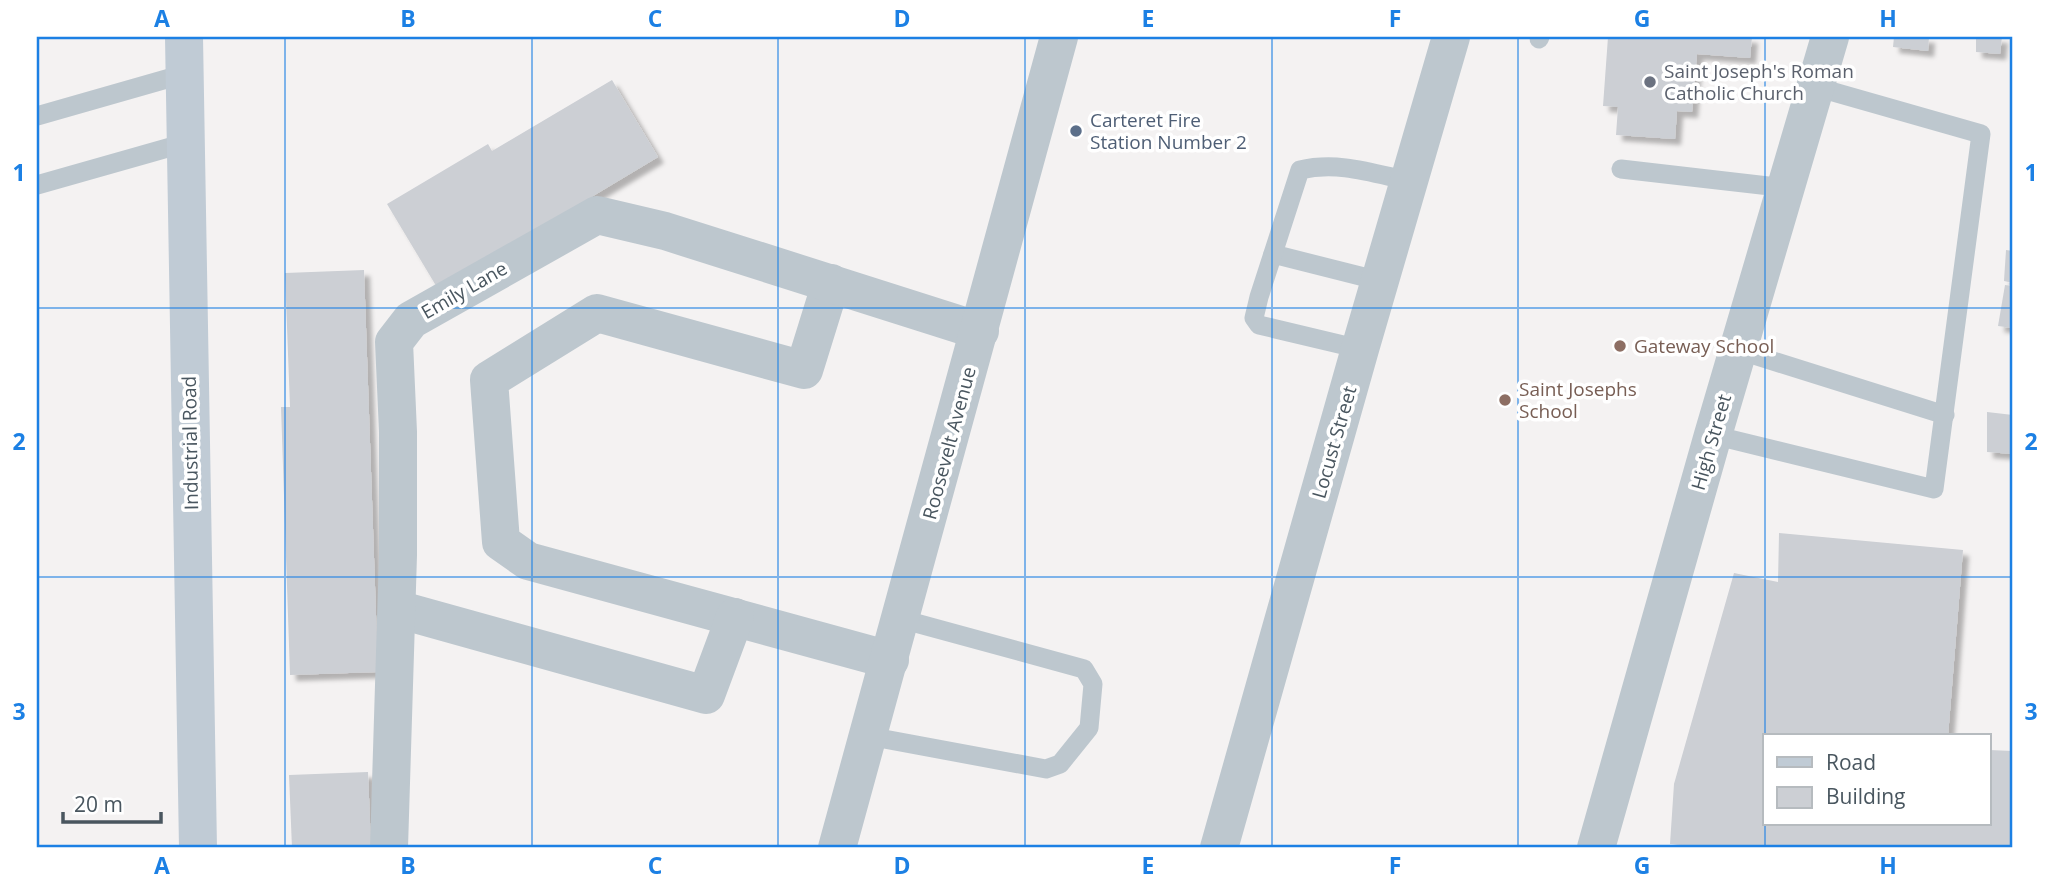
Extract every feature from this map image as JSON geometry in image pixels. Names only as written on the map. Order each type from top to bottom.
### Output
[{"type":"main road","name":"Industrial Road","points":[[184,37],[198,848]]},
{"type":"street","name":"Roosevelt Avenue","points":[[837,848],[1059,37]]},
{"type":"street","name":"Locust Street","points":[[1219,848],[1451,37]]},
{"type":"street","name":"High Street","points":[[1596,848],[1830,37]]},
{"type":"street","name":"Emily Lane","points":[[389,848],[397,609],[398,432],[394,342],[411,320],[597,215],[666,231],[980,331]]},
{"type":"street","points":[[831,283],[804,370],[597,313],[489,380],[500,542],[528,561],[890,660]]},
{"type":"street","points":[[397,609],[706,695],[735,617]]},
{"type":"lane","points":[[37,116],[184,74]]},
{"type":"lane","points":[[1713,435],[1934,489],[1981,134],[1815,87]]},
{"type":"lane","points":[[37,185],[185,143]]},
{"type":"lane","points":[[1360,348],[1259,326],[1254,318],[1300,170],[1342,166],[1409,181]]},
{"type":"lane","points":[[1621,169],[1786,188]]},
{"type":"lane","points":[[1273,254],[1380,281]]},
{"type":"lane","points":[[1738,350],[1945,415]]},
{"type":"lane","points":[[868,736],[1046,769],[1060,764],[1089,728],[1093,684],[1084,669],[901,620]]},
{"type":"building","name":"Saint Joseph's Roman Catholic Church","points":[[1608,37],[1752,37],[1750,58],[1697,54],[1692,112],[1677,111],[1675,139],[1616,135],[1618,107],[1603,106]]},
{"type":"building","points":[[1894,37],[1929,37],[1928,51],[1893,47]]},
{"type":"building","points":[[1976,37],[2002,37],[2000,54],[1976,52]]},
{"type":"building","points":[[612,80],[658,157],[438,289],[387,204],[488,144],[492,151]]},
{"type":"building","points":[[2006,250],[2013,251],[2013,283],[2004,281]]},
{"type":"building","points":[[364,270],[378,672],[290,675],[281,407],[290,407],[285,273]]},
{"type":"building","points":[[2005,285],[2013,286],[2013,328],[1998,326]]},
{"type":"building","points":[[1987,412],[2013,415],[2013,454],[1987,452]]},
{"type":"building","points":[[1779,533],[1963,550],[1948,734],[1763,734],[1763,826],[1990,826],[1990,750],[2013,751],[2013,848],[1728,848],[1670,844],[1674,784],[1734,573],[1778,582]]},
{"type":"building","points":[[368,772],[371,848],[292,848],[289,775]]},
{"type":"place","name":"Saint Joseph's Roman Catholic Church","points":[[1650,82]]},
{"type":"place","name":"Carteret Fire Station Number 2","points":[[1076,131]]},
{"type":"place","name":"Gateway School","points":[[1620,346]]},
{"type":"place","name":"Saint Josephs School","points":[[1505,400]]}]
